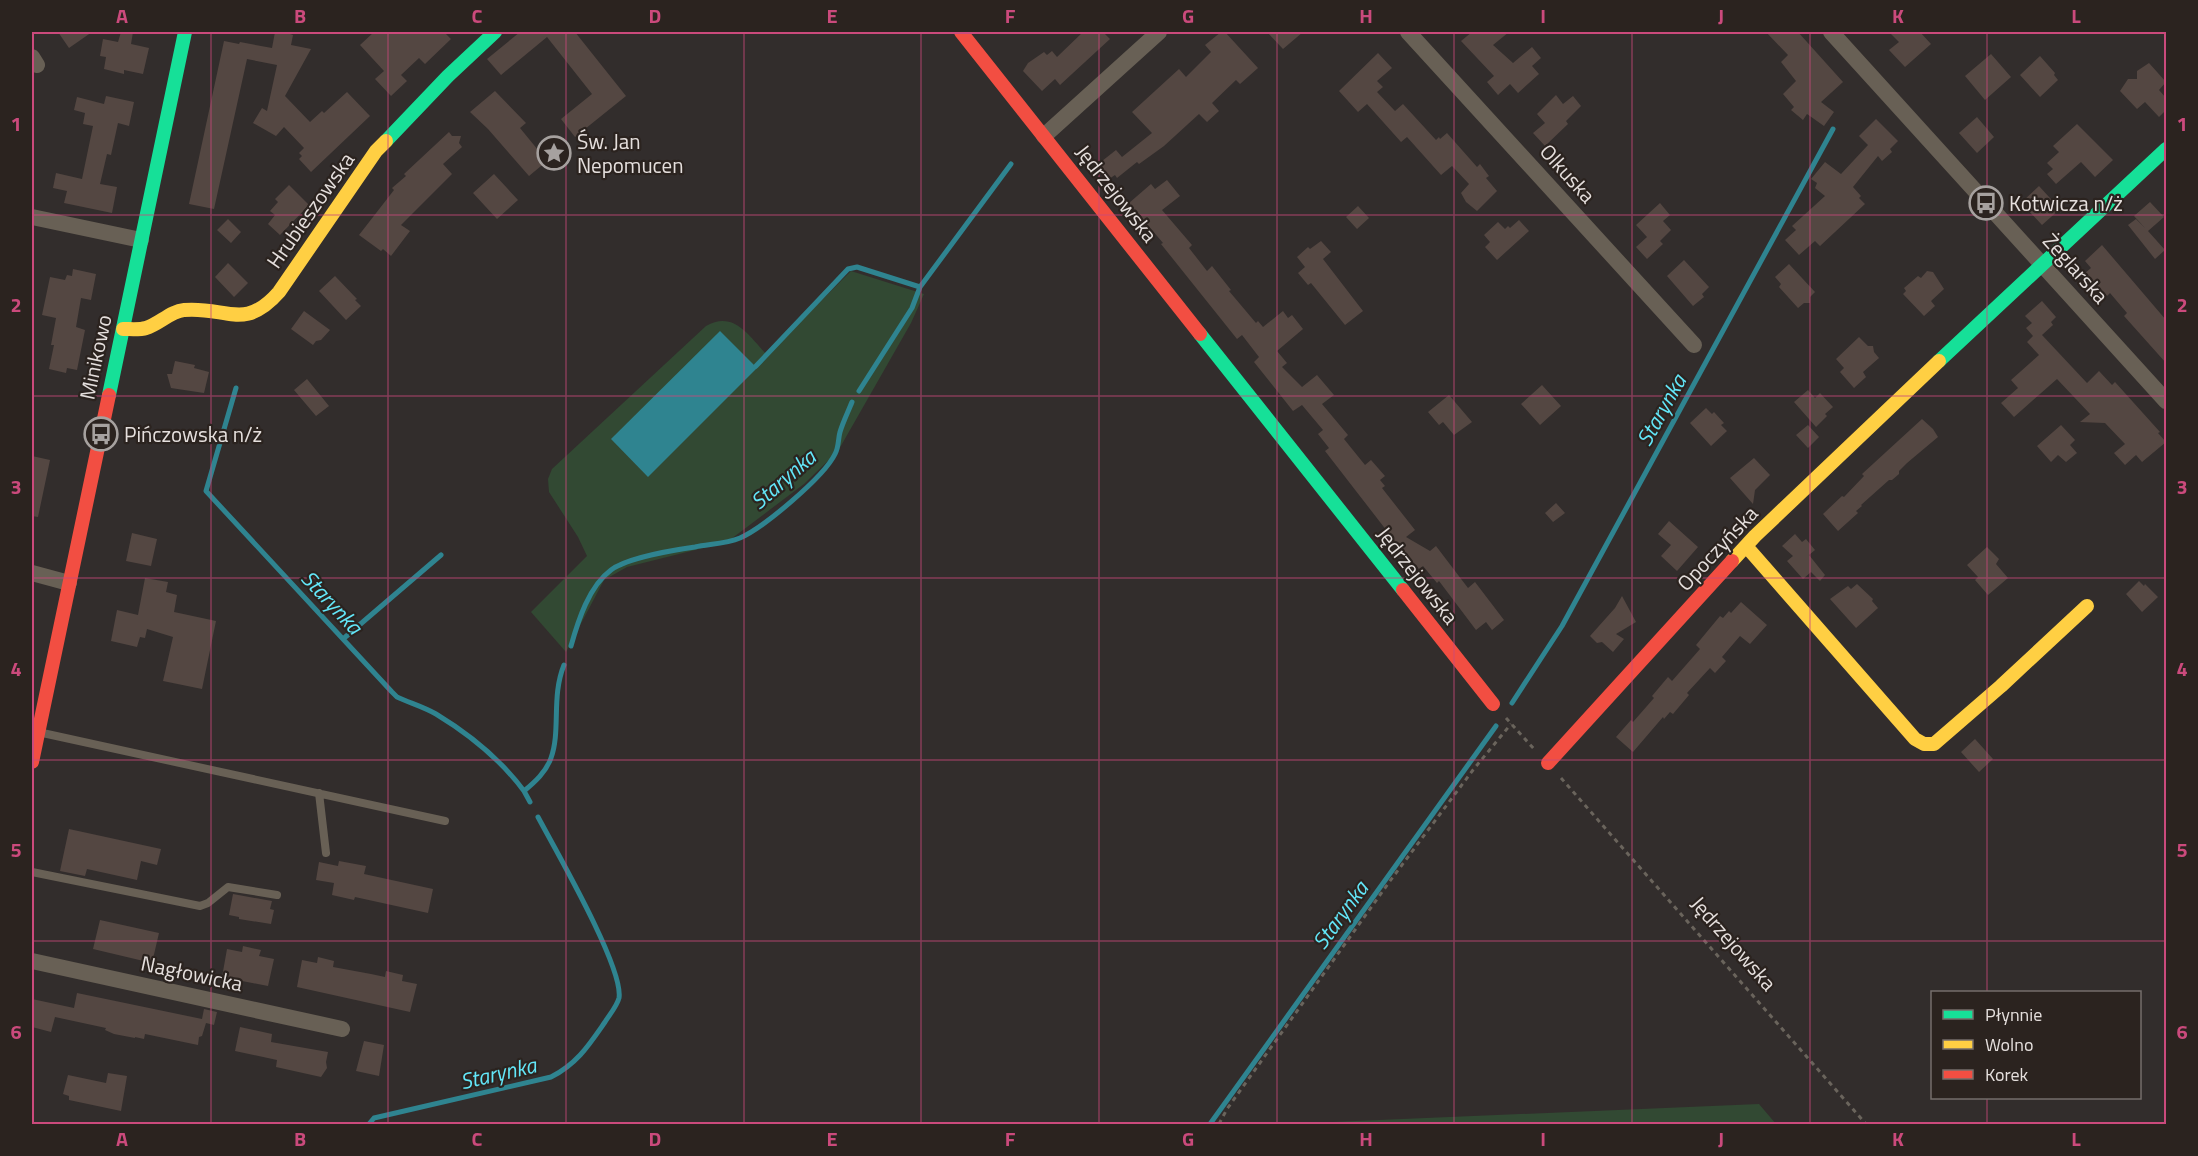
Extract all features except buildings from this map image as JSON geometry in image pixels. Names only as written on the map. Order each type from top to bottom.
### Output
[{"type":"street","name":"Minikowo","points":[[32,762],[185,32]]},
{"type":"street","name":"Hrubieszowska","points":[[123,329],[145,329],[182,310],[236,316],[250,314],[267,306],[376,152],[448,76],[495,32]]},
{"type":"street","name":"Jędrzejowska","points":[[961,32],[1493,704]]},
{"type":"street","points":[[1044,136],[1159,32]]},
{"type":"street","name":"Olkuska","points":[[1408,32],[1694,345]]},
{"type":"street","name":"Żeglarska","points":[[1831,32],[2166,401]]},
{"type":"street","name":"Opoczyńska","points":[[1548,763],[1746,546],[2042,263],[2166,149]]},
{"type":"street","points":[[32,217],[141,240]]},
{"type":"street","points":[[1746,546],[1915,739],[1924,744],[1934,744],[2001,686],[2087,606]]},
{"type":"street","points":[[32,573],[69,583]]},
{"type":"street","name":"Nagłowicka","points":[[32,961],[342,1029]]},
{"type":"lane","points":[[38,732],[445,820]]},
{"type":"lane","points":[[319,793],[326,853]]},
{"type":"lane","points":[[32,872],[200,906],[208,903],[228,887],[277,896]]},
{"type":"path","name":"Jędrzejowska","points":[[1493,704],[1548,763],[1866,1125]]},
{"type":"path","points":[[1219,1125],[1227,1109],[1383,890],[1473,770],[1511,724]]},
{"type":"green space","points":[[851,271],[924,294],[911,323],[838,451],[804,484],[727,542],[627,567],[604,580],[566,652],[531,612],[587,556],[578,537],[549,492],[548,479],[552,469],[706,326],[725,321],[733,323],[747,333],[767,355]]},
{"type":"green space","points":[[1759,1104],[1776,1124],[1285,1124]]},
{"type":"water","points":[[720,331],[757,368],[648,477],[611,439]]},
{"type":"waterway","name":"Starynka","points":[[1512,703],[1562,626],[1833,129]]},
{"type":"waterway","name":"Starynka","points":[[859,391],[912,308],[920,287],[1011,164]]},
{"type":"waterway","name":"Starynka","points":[[756,366],[848,269],[857,267],[920,287]]},
{"type":"waterway","name":"Starynka","points":[[236,388],[206,491],[397,697],[431,712],[460,730],[495,758],[524,791]]},
{"type":"waterway","name":"Starynka","points":[[571,646],[591,594],[596,585],[611,570],[651,555],[735,540],[763,524],[792,501],[829,464],[837,449],[841,428],[852,402]]},
{"type":"waterway","points":[[343,639],[441,555]]},
{"type":"waterway","name":"Starynka","points":[[530,802],[524,791],[546,768],[554,747],[558,689],[564,665]]},
{"type":"waterway","name":"Starynka","points":[[1210,1124],[1496,726]]},
{"type":"waterway","name":"Starynka","points":[[369,1124],[374,1118],[551,1077],[582,1053],[617,1004],[618,983],[611,962],[587,908],[538,817]]},
{"type":"traffic: fast","points":[[109,395],[185,32]]},
{"type":"traffic: fast","points":[[386,141],[448,76],[495,32]]},
{"type":"traffic: fast","points":[[1939,361],[2166,149]]},
{"type":"traffic: fast","points":[[1200,334],[1403,590]]},
{"type":"traffic: slow","points":[[123,329],[146,328],[184,310],[245,314],[267,304],[279,292],[376,151],[386,141]]},
{"type":"traffic: slow","points":[[1732,561],[1755,536],[1939,361]]},
{"type":"traffic: slow","points":[[1746,546],[1915,739],[1924,744],[1934,744],[2001,686],[2087,606]]},
{"type":"traffic: jam","points":[[961,32],[1200,334]]},
{"type":"traffic: jam","points":[[32,762],[109,395]]},
{"type":"traffic: jam","points":[[1548,763],[1732,561]]},
{"type":"traffic: jam","points":[[1403,590],[1493,704]]},
{"type":"place","name":"Św. Jan Nepomucen","points":[[554,153]]},
{"type":"place","name":"Kotwicza n/ż","points":[[1986,203]]},
{"type":"place","name":"Pińczowska n/ż","points":[[101,434]]}]
